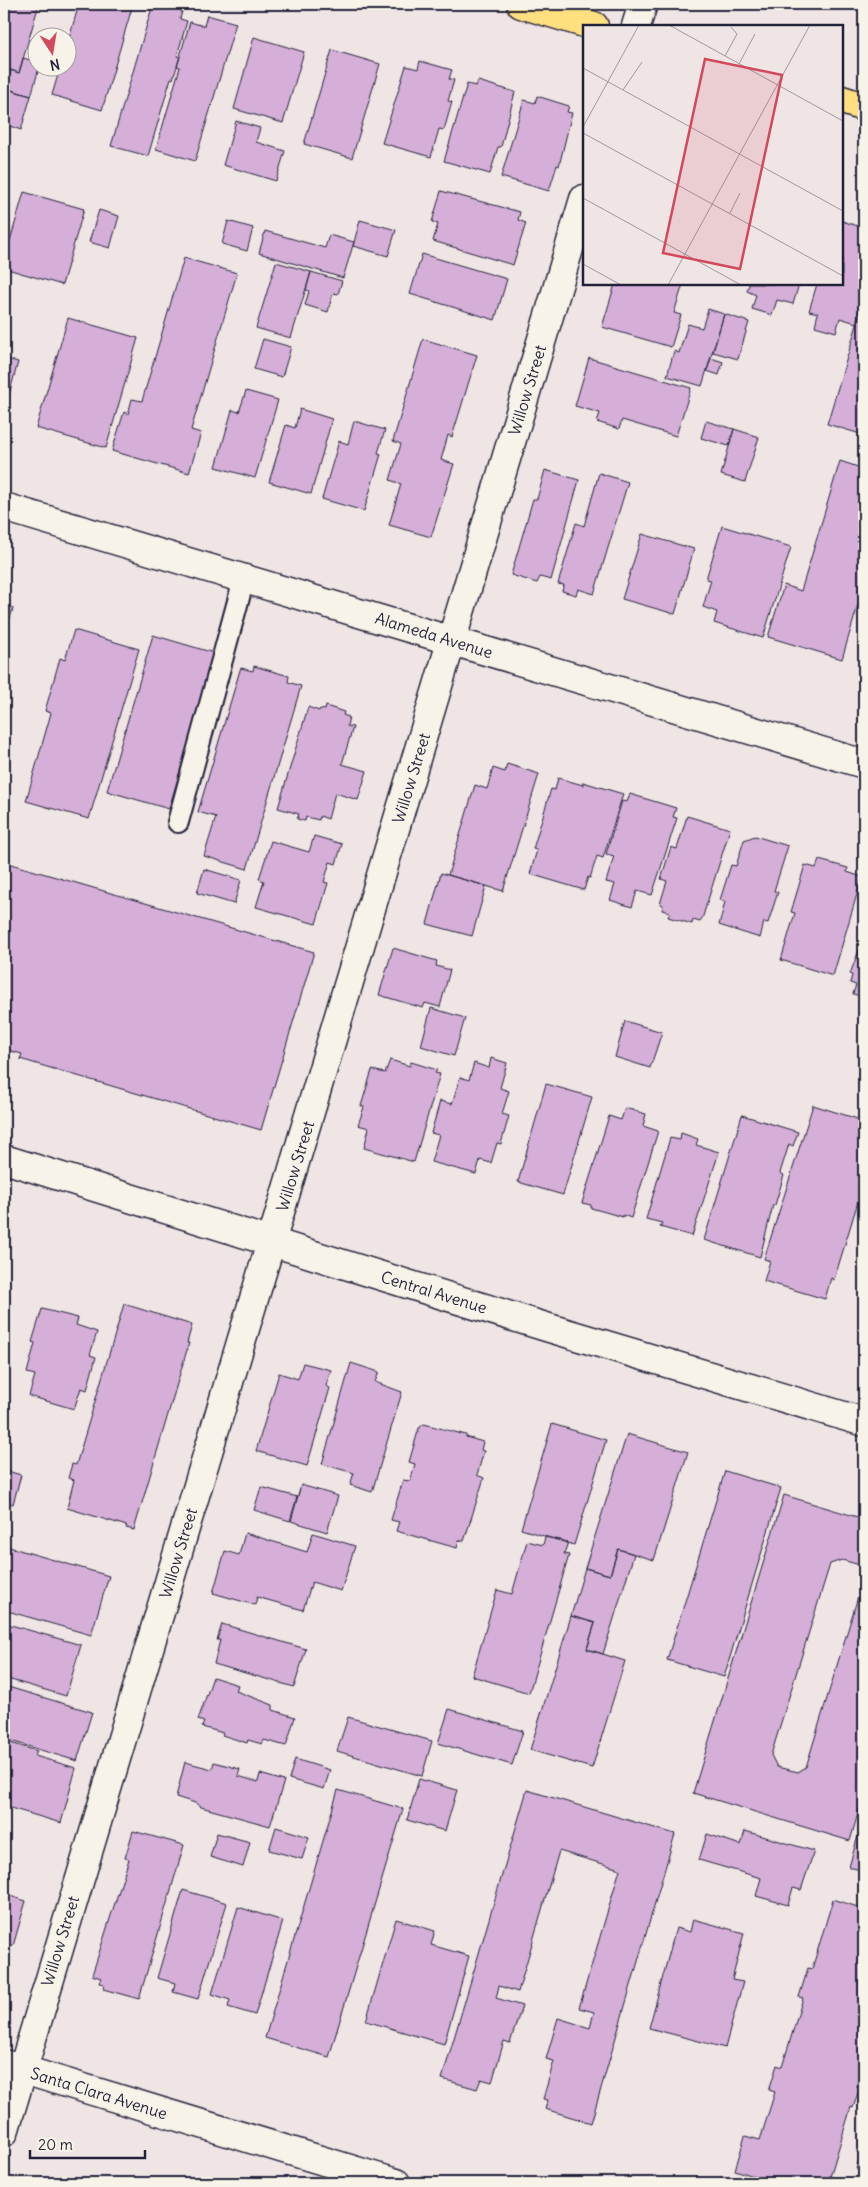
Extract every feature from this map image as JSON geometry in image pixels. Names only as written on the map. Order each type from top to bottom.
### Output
[{"type":"main road","points":[[521,4],[591,25]]},
{"type":"main road","points":[[843,100],[864,107]]},
{"type":"street","points":[[636,25],[643,4]]},
{"type":"street","name":"Willow Street","points":[[4,2132],[13,2066],[272,1242],[583,202]]},
{"type":"street","name":"Alameda Avenue","points":[[4,507],[864,764]]},
{"type":"street","name":"Central Avenue","points":[[4,1160],[546,1327],[864,1422]]},
{"type":"street","name":"Santa Clara Avenue","points":[[13,2066],[396,2183]]},
{"type":"lane","points":[[178,822],[244,579]]},
{"type":"building","points":[[4,4],[39,4],[32,28],[28,28],[28,42],[19,73],[4,68]]},
{"type":"building","points":[[79,4],[133,4],[102,110],[52,95],[57,78],[78,78],[78,28],[72,28]]},
{"type":"building","points":[[153,4],[171,4],[183,7],[180,19],[187,21],[177,56],[180,57],[173,79],[171,78],[148,156],[111,146]]},
{"type":"building","points":[[207,15],[236,23],[195,161],[156,149],[180,67],[177,66],[190,22],[204,26]]},
{"type":"building","points":[[254,37],[304,52],[283,123],[234,109]]},
{"type":"building","points":[[332,50],[380,64],[352,158],[304,144]]},
{"type":"building","points":[[23,58],[28,59],[28,78],[36,78],[31,96],[5,88],[11,70],[19,73]]},
{"type":"building","points":[[420,61],[452,70],[449,79],[454,80],[448,101],[452,102],[444,130],[439,129],[431,157],[382,143],[406,66],[418,69]]},
{"type":"building","points":[[478,81],[515,92],[501,147],[498,147],[490,174],[444,161],[467,84],[476,86]]},
{"type":"building","points":[[10,90],[31,96],[21,130],[4,124],[4,111]]},
{"type":"building","points":[[537,96],[569,106],[567,112],[572,113],[559,166],[557,165],[549,191],[501,177],[524,100],[535,103]]},
{"type":"building","points":[[236,121],[260,128],[256,142],[285,151],[276,181],[223,165]]},
{"type":"building","points":[[441,191],[520,212],[518,220],[526,223],[513,265],[433,241],[438,224],[432,222]]},
{"type":"building","points":[[24,192],[84,209],[62,285],[4,268],[4,262]]},
{"type":"building","points":[[99,210],[119,216],[110,248],[89,242]]},
{"type":"building","points":[[360,220],[396,230],[388,256],[353,246]]},
{"type":"building","points":[[228,221],[253,228],[247,251],[222,244]]},
{"type":"building","points":[[843,221],[864,228],[861,240],[864,241],[864,295],[856,323],[840,318],[836,332],[815,326],[818,313],[809,311],[817,285],[843,285]]},
{"type":"building","points":[[265,231],[325,248],[329,235],[354,242],[343,278],[259,253]]},
{"type":"building","points":[[422,254],[507,279],[495,320],[410,294]]},
{"type":"building","points":[[184,258],[237,273],[191,430],[201,433],[189,473],[112,451],[124,412],[128,414],[132,399],[142,401]]},
{"type":"building","points":[[276,262],[311,272],[291,338],[256,328]]},
{"type":"building","points":[[311,272],[342,281],[338,294],[333,293],[328,312],[305,305],[309,291],[306,290]]},
{"type":"building","points":[[615,285],[683,285],[674,313],[681,315],[671,347],[602,327]]},
{"type":"building","points":[[749,285],[799,285],[793,304],[777,300],[772,315],[752,309],[756,295],[747,291]]},
{"type":"building","points":[[864,301],[864,435],[827,424]]},
{"type":"building","points":[[708,309],[724,314],[702,386],[667,376],[674,351],[679,353],[688,324],[702,328]]},
{"type":"building","points":[[724,314],[749,322],[738,359],[713,352]]},
{"type":"building","points":[[68,318],[138,338],[106,448],[36,428]]},
{"type":"building","points":[[263,339],[291,347],[282,377],[254,369]]},
{"type":"building","points":[[423,339],[477,355],[452,437],[448,435],[441,460],[454,464],[431,537],[389,525],[401,484],[390,480],[401,444],[393,441]]},
{"type":"building","points":[[4,358],[18,362],[4,413]]},
{"type":"building","points":[[589,358],[691,388],[676,436],[622,420],[619,429],[597,422],[600,413],[575,406]]},
{"type":"building","points":[[711,358],[723,362],[719,375],[707,371]]},
{"type":"building","points":[[246,391],[278,400],[255,478],[216,467],[232,410],[239,412]]},
{"type":"building","points":[[300,409],[332,419],[311,494],[269,482],[286,425],[295,428]]},
{"type":"building","points":[[354,421],[385,430],[378,453],[381,454],[364,511],[322,499],[339,441],[348,444]]},
{"type":"building","points":[[706,421],[734,429],[729,446],[701,438]]},
{"type":"building","points":[[734,429],[759,437],[745,482],[721,475]]},
{"type":"building","points":[[840,461],[864,469],[864,585],[842,659],[768,637],[784,585],[801,591]]},
{"type":"building","points":[[545,470],[579,480],[551,580],[540,577],[537,583],[511,575],[533,499],[537,499]]},
{"type":"building","points":[[599,473],[628,482],[594,594],[578,589],[576,595],[562,591],[564,585],[558,584],[576,523],[584,526]]},
{"type":"building","points":[[722,526],[791,547],[763,638],[714,623],[717,612],[703,607],[711,580],[706,579]]},
{"type":"building","points":[[642,534],[694,549],[675,614],[622,599]]},
{"type":"building","points":[[4,605],[13,608],[4,640]]},
{"type":"building","points":[[74,630],[139,649],[89,819],[26,801],[51,713],[45,711],[60,658],[65,660]]},
{"type":"building","points":[[153,635],[214,653],[169,809],[107,791]]},
{"type":"building","points":[[254,666],[289,676],[288,682],[301,686],[247,869],[204,856],[216,817],[198,812],[240,670],[241,668],[253,671]]},
{"type":"building","points":[[326,706],[344,712],[343,715],[349,717],[347,726],[353,727],[342,764],[367,771],[358,800],[335,793],[328,819],[320,816],[319,820],[306,817],[305,821],[297,819],[299,814],[278,808],[308,707],[319,711],[320,709],[325,710]]},
{"type":"building","points":[[507,764],[539,774],[503,891],[448,875],[475,785],[487,789],[493,768],[505,772]]},
{"type":"building","points":[[558,778],[583,785],[583,782],[623,794],[603,858],[597,856],[584,890],[530,874],[537,850],[533,849],[551,789],[555,790]]},
{"type":"building","points":[[630,794],[676,808],[673,817],[677,818],[652,895],[637,891],[632,907],[610,900],[615,884],[606,882],[614,856],[606,854],[622,801],[627,802]]},
{"type":"building","points":[[687,816],[730,829],[703,916],[700,922],[693,920],[692,924],[668,917],[670,912],[662,910],[663,905],[660,904],[667,881],[661,879],[671,847],[677,849]]},
{"type":"building","points":[[314,836],[342,844],[336,864],[330,862],[324,882],[328,883],[316,924],[256,907],[264,881],[259,879],[271,841],[309,852]]},
{"type":"building","points":[[755,836],[788,846],[774,891],[778,892],[768,923],[764,922],[760,938],[719,925],[725,902],[720,900],[731,865],[736,866],[744,840]]},
{"type":"building","points":[[819,860],[848,868],[847,872],[862,877],[833,976],[781,960],[795,913],[791,912],[805,865],[816,868]]},
{"type":"building","points":[[4,862],[314,952],[261,1130],[20,1059],[22,1054],[4,1049]]},
{"type":"building","points":[[204,869],[241,880],[234,904],[197,893]]},
{"type":"building","points":[[441,873],[486,886],[472,936],[427,924]]},
{"type":"building","points":[[864,937],[864,997],[853,994],[856,985],[850,983],[852,975],[850,974]]},
{"type":"building","points":[[393,948],[437,961],[436,966],[450,970],[440,1007],[425,1003],[423,1008],[379,995]]},
{"type":"building","points":[[431,1008],[465,1018],[454,1056],[421,1046]]},
{"type":"building","points":[[625,1021],[662,1032],[650,1068],[615,1057]]},
{"type":"building","points":[[491,1058],[507,1063],[500,1088],[509,1091],[502,1114],[509,1116],[501,1144],[497,1143],[491,1163],[480,1160],[476,1174],[431,1162],[439,1135],[431,1133],[440,1101],[452,1104],[460,1077],[469,1080],[474,1063],[489,1068]]},
{"type":"building","points":[[390,1060],[410,1066],[411,1062],[437,1070],[435,1073],[440,1074],[414,1162],[364,1148],[369,1128],[358,1125],[364,1107],[361,1106],[372,1070],[385,1073]]},
{"type":"building","points":[[546,1084],[592,1097],[563,1195],[518,1182]]},
{"type":"building","points":[[813,1105],[864,1121],[864,1182],[834,1280],[831,1278],[825,1299],[764,1281],[770,1261],[764,1259]]},
{"type":"building","points":[[625,1108],[646,1114],[643,1126],[658,1131],[631,1218],[591,1208],[591,1205],[582,1203],[609,1116],[621,1120]]},
{"type":"building","points":[[742,1115],[798,1132],[793,1146],[789,1144],[780,1173],[784,1175],[775,1205],[773,1205],[760,1257],[704,1240]]},
{"type":"building","points":[[681,1133],[698,1139],[696,1145],[719,1152],[692,1236],[660,1227],[662,1223],[646,1219],[670,1138],[680,1140]]},
{"type":"building","points":[[4,1295],[10,1297],[4,1318]]},
{"type":"building","points":[[124,1304],[192,1325],[187,1343],[189,1343],[134,1530],[126,1528],[127,1526],[67,1508],[74,1480],[68,1478],[72,1464],[76,1465]]},
{"type":"building","points":[[42,1309],[78,1318],[76,1325],[97,1332],[90,1355],[96,1357],[87,1390],[81,1388],[74,1409],[29,1396],[35,1375],[27,1373],[35,1343],[32,1342]]},
{"type":"building","points":[[303,1363],[331,1370],[326,1386],[330,1388],[307,1466],[256,1451],[279,1373],[298,1379]]},
{"type":"building","points":[[351,1363],[379,1372],[375,1382],[402,1392],[372,1492],[350,1485],[354,1473],[322,1464]]},
{"type":"building","points":[[424,1424],[466,1435],[466,1437],[483,1442],[481,1450],[484,1451],[477,1475],[484,1478],[464,1541],[459,1540],[457,1548],[396,1531],[399,1522],[391,1520],[403,1480],[410,1481],[415,1464],[409,1462],[419,1428]]},
{"type":"building","points":[[552,1424],[606,1440],[574,1545],[521,1529]]},
{"type":"building","points":[[627,1434],[688,1452],[654,1560],[618,1549],[610,1575],[585,1568]]},
{"type":"building","points":[[4,1470],[21,1475],[13,1504],[4,1502]]},
{"type":"building","points":[[725,1471],[781,1488],[724,1677],[667,1660]]},
{"type":"building","points":[[301,1485],[338,1496],[327,1532],[291,1521]]},
{"type":"building","points":[[261,1487],[297,1497],[290,1521],[254,1510]]},
{"type":"building","points":[[784,1495],[864,1519],[864,1577],[864,1793],[850,1841],[693,1793]],"holes":[[[842,1560],[860,1565],[864,1577],[806,1767],[798,1772],[777,1767],[771,1755],[830,1564]]]},
{"type":"building","points":[[245,1533],[307,1552],[313,1533],[355,1546],[341,1591],[312,1582],[303,1610],[257,1597],[255,1605],[213,1593],[225,1551],[239,1555]]},
{"type":"building","points":[[545,1537],[568,1542],[564,1554],[569,1555],[529,1693],[472,1676],[497,1590],[512,1594],[527,1541],[543,1545]]},
{"type":"building","points":[[9,1547],[109,1576],[91,1635],[4,1610],[4,1563]]},
{"type":"building","points":[[618,1549],[634,1554],[603,1654],[587,1649],[595,1623],[571,1616],[585,1568],[610,1575]]},
{"type":"building","points":[[571,1616],[595,1623],[587,1649],[625,1661],[592,1768],[530,1750]]},
{"type":"building","points":[[4,1623],[81,1645],[66,1696],[4,1678]]},
{"type":"building","points":[[222,1624],[306,1649],[294,1687],[214,1664],[220,1640],[217,1640]]},
{"type":"building","points":[[213,1677],[238,1685],[236,1691],[273,1705],[273,1710],[295,1717],[286,1746],[264,1740],[262,1744],[248,1740],[247,1743],[202,1727],[204,1722],[198,1720]]},
{"type":"building","points":[[8,1687],[92,1712],[77,1761],[4,1739],[4,1691],[6,1692]]},
{"type":"building","points":[[449,1709],[523,1731],[512,1765],[438,1743]]},
{"type":"building","points":[[348,1717],[432,1741],[422,1776],[337,1751]]},
{"type":"building","points":[[4,1741],[37,1751],[35,1756],[76,1768],[61,1823],[4,1806]]},
{"type":"building","points":[[295,1759],[330,1770],[324,1789],[289,1779]]},
{"type":"building","points":[[185,1762],[212,1769],[214,1762],[240,1769],[238,1776],[258,1782],[260,1774],[284,1781],[270,1826],[201,1807],[176,1797]]},
{"type":"building","points":[[419,1779],[457,1790],[445,1831],[407,1820]]},
{"type":"building","points":[[338,1790],[403,1809],[329,2057],[265,2038]]},
{"type":"building","points":[[527,1790],[675,1834],[591,2123],[545,2109],[548,2100],[543,2099],[554,2061],[546,2059],[558,2018],[590,2028],[594,2012],[579,2008],[620,1869],[559,1851],[518,1992],[499,1986],[496,1998],[522,2006],[510,2043],[504,2041],[492,2082],[481,2079],[477,2089],[442,2079]]},
{"type":"building","points":[[276,1827],[309,1837],[302,1859],[269,1850]]},
{"type":"building","points":[[860,1829],[864,1830],[864,1871],[849,1867]]},
{"type":"building","points":[[133,1831],[184,1845],[139,1999],[103,1989],[104,1984],[99,1983],[101,1978],[92,1975],[129,1859],[125,1858]]},
{"type":"building","points":[[745,1831],[814,1851],[801,1890],[793,1888],[788,1905],[756,1896],[761,1878],[699,1860],[707,1834],[741,1845]]},
{"type":"building","points":[[217,1833],[250,1842],[243,1867],[210,1857]]},
{"type":"building","points":[[183,1890],[227,1903],[198,1999],[173,1992],[175,1983],[157,1978]]},
{"type":"building","points":[[4,1894],[26,1901],[13,1946],[10,1945],[4,1965]]},
{"type":"building","points":[[833,1899],[864,1909],[864,2064],[857,2087],[860,2087],[853,2108],[851,2107],[830,2177],[833,2177],[831,2183],[755,2183],[757,2177],[735,2170],[745,2136],[760,2140],[775,2092],[769,2090],[777,2065],[782,2067],[803,1998],[799,1997],[808,1968],[812,1969]]},
{"type":"building","points":[[238,1907],[283,1921],[255,2015],[228,2007],[230,2000],[212,1994]]},
{"type":"building","points":[[396,1919],[435,1931],[431,1945],[469,1956],[444,2044],[366,2021]]},
{"type":"building","points":[[693,1919],[744,1933],[732,1980],[743,1982],[725,2048],[649,2028],[676,1928],[690,1932]]},
{"type":"building","points":[[864,2143],[864,2171],[856,2169]]}]
